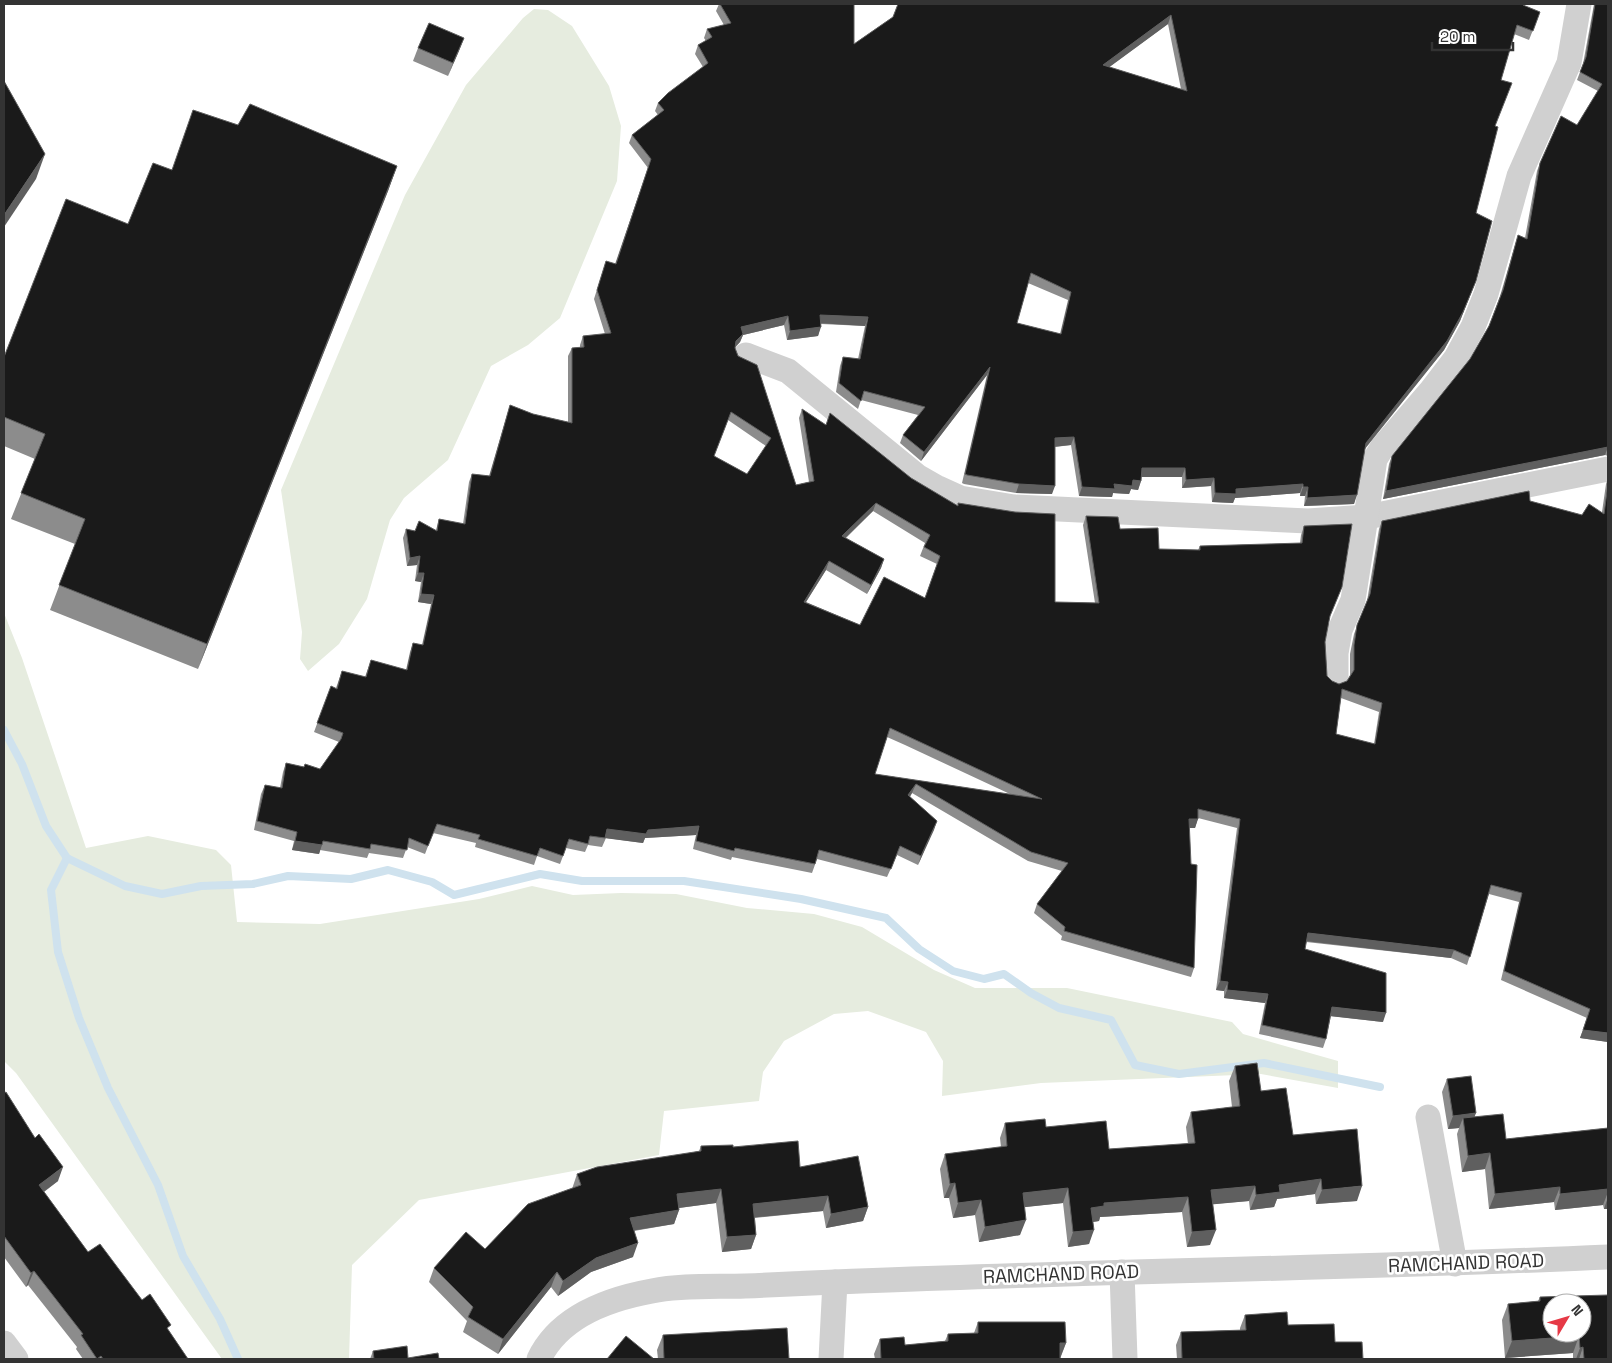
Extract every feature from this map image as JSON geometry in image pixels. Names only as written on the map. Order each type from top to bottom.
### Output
[{"type":"street","points":[[1336,678],[1336,653],[1340,630],[1353,600],[1375,459],[1440,378],[1473,327],[1486,294],[1519,176],[1570,63],[1579,4]]},
{"type":"street","points":[[746,355],[788,370],[917,476],[938,488],[960,498],[1014,507],[1050,510],[1173,513],[1308,521],[1367,517],[1608,469]]},
{"type":"street","points":[[1428,1117],[1455,1264]]},
{"type":"street","name":"RAMCHAND ROAD","points":[[539,1359],[546,1345],[564,1326],[587,1312],[654,1290],[1122,1272],[1455,1264],[1608,1257]]},
{"type":"street","points":[[1122,1272],[1124,1359]]},
{"type":"street","points":[[831,1359],[835,1282]]},
{"type":"street","points":[[4,1343],[16,1359]]},
{"type":"shaded area","points":[[534,9],[548,10],[572,26],[609,86],[621,126],[617,181],[560,318],[528,345],[491,366],[448,460],[404,498],[390,520],[367,599],[339,644],[308,671],[300,659],[302,632],[281,490],[405,195],[466,85],[523,18]]},
{"type":"shaded area","points":[[4,613],[22,658],[86,848],[148,836],[216,850],[231,865],[237,922],[320,924],[479,899],[532,886],[573,895],[621,893],[676,894],[747,908],[814,914],[862,927],[934,970],[975,988],[1067,988],[1232,1022],[1243,1034],[1338,1061],[1338,1088],[1261,1074],[1041,1083],[942,1096],[943,1061],[926,1032],[868,1011],[834,1014],[784,1041],[763,1072],[759,1101],[664,1111],[659,1155],[419,1200],[352,1265],[349,1359],[222,1359],[16,1073],[4,1061]]},
{"type":"building","points":[[720,4],[854,4],[854,44],[893,17],[898,4],[1523,4],[1540,12],[1533,31],[1517,25],[1501,80],[1512,83],[1495,126],[1498,127],[1476,213],[1492,221],[1476,281],[1463,312],[1447,341],[1366,443],[1357,495],[1307,498],[1308,487],[1303,487],[1303,484],[1236,489],[1236,494],[1215,493],[1214,478],[1186,480],[1185,468],[1142,468],[1141,481],[1133,480],[1132,486],[1114,484],[1115,489],[1082,487],[1074,437],[1055,438],[1055,486],[1019,484],[967,475],[965,474],[990,367],[924,452],[903,435],[925,407],[864,391],[861,401],[839,383],[843,357],[860,359],[868,317],[820,315],[821,327],[790,331],[788,316],[741,327],[743,334],[736,341],[735,348],[738,356],[757,365],[796,485],[814,481],[802,409],[826,425],[830,413],[911,478],[958,506],[958,503],[1015,512],[1055,514],[1055,602],[1099,603],[1086,516],[1118,517],[1120,529],[1158,528],[1159,549],[1200,550],[1200,546],[1302,543],[1304,526],[1352,524],[1342,587],[1330,616],[1325,642],[1327,676],[1339,684],[1347,681],[1354,670],[1354,645],[1357,625],[1370,594],[1382,521],[1529,491],[1530,501],[1582,515],[1589,504],[1604,514],[1608,484],[1608,1033],[1583,1030],[1590,1009],[1504,971],[1522,893],[1491,885],[1470,957],[1454,950],[1308,933],[1305,949],[1386,973],[1386,1013],[1332,1007],[1326,1039],[1262,1025],[1268,994],[1227,990],[1228,982],[1220,981],[1240,819],[1198,809],[1198,819],[1189,819],[1191,864],[1197,865],[1194,968],[1064,931],[1065,927],[1037,904],[1068,863],[1031,852],[916,784],[908,795],[937,821],[921,856],[900,846],[891,869],[819,850],[815,864],[735,848],[734,851],[696,841],[699,826],[648,830],[646,834],[607,829],[605,838],[590,836],[588,844],[569,839],[563,856],[540,848],[537,856],[478,839],[480,835],[437,824],[428,846],[409,838],[407,850],[371,844],[370,849],[323,841],[322,845],[295,841],[297,832],[257,821],[265,785],[282,788],[286,763],[304,767],[305,764],[320,769],[341,739],[343,733],[317,723],[331,686],[337,689],[342,671],[366,677],[371,660],[407,670],[413,643],[423,645],[434,595],[421,594],[424,573],[418,573],[420,556],[410,558],[406,529],[415,531],[419,521],[437,531],[439,519],[465,524],[472,474],[490,476],[510,405],[533,414],[572,423],[572,348],[584,347],[583,336],[611,333],[597,290],[606,261],[616,264],[651,159],[632,135],[664,110],[658,103],[668,93],[708,63],[698,45],[712,37],[707,29],[731,23]],"holes":[[[1171,15],[1187,91],[1103,65]],[[1031,273],[1071,292],[1061,334],[1017,323]],[[731,412],[771,438],[747,474],[714,456]],[[876,503],[930,535],[924,547],[940,556],[925,598],[884,577],[860,625],[804,602],[829,561],[871,585],[884,559],[842,536]],[[1342,689],[1382,703],[1375,744],[1336,734]],[[890,728],[1042,799],[875,774]]]},
{"type":"building","points":[[1595,4],[1608,4],[1608,447],[1386,491],[1392,456],[1470,359],[1489,326],[1503,290],[1518,235],[1527,239],[1540,163],[1561,116],[1577,125],[1602,84],[1580,72],[1586,57]]},
{"type":"building","points":[[429,23],[464,38],[453,63],[418,48]]},
{"type":"building","points":[[4,81],[45,154],[4,215]]},
{"type":"building","points":[[250,104],[397,166],[207,644],[59,585],[85,519],[21,493],[45,434],[4,417],[4,357],[66,199],[128,224],[153,163],[172,170],[193,110],[238,125]]},
{"type":"building","points":[[1257,1063],[1261,1091],[1286,1088],[1293,1135],[1357,1129],[1362,1186],[1322,1190],[1321,1179],[1279,1185],[1280,1192],[1256,1195],[1255,1186],[1211,1190],[1216,1230],[1192,1232],[1188,1197],[1104,1203],[1104,1206],[1091,1208],[1094,1230],[1073,1232],[1068,1188],[1023,1193],[1026,1220],[985,1227],[981,1200],[958,1203],[955,1183],[950,1184],[945,1154],[1007,1146],[1005,1123],[1045,1119],[1046,1127],[1106,1121],[1109,1149],[1195,1143],[1191,1112],[1240,1106],[1235,1066]]},
{"type":"building","points":[[1471,1076],[1476,1113],[1453,1116],[1447,1079]]},
{"type":"building","points":[[6,1092],[35,1138],[39,1134],[63,1167],[39,1185],[88,1252],[100,1244],[142,1300],[150,1294],[171,1325],[167,1328],[188,1359],[103,1359],[101,1356],[97,1359],[81,1335],[83,1334],[34,1271],[31,1273],[4,1236],[4,1093]]},
{"type":"building","points":[[1503,1114],[1506,1139],[1608,1128],[1608,1189],[1560,1194],[1560,1187],[1495,1194],[1490,1153],[1468,1156],[1463,1118]]},
{"type":"building","points":[[798,1141],[800,1167],[858,1156],[868,1207],[831,1214],[828,1196],[753,1204],[756,1235],[727,1237],[721,1189],[677,1194],[679,1210],[630,1218],[638,1243],[596,1258],[563,1281],[557,1272],[503,1339],[468,1317],[473,1307],[434,1268],[466,1232],[485,1249],[528,1204],[581,1185],[577,1174],[597,1167],[701,1151],[701,1146],[733,1145],[733,1147]]},
{"type":"building","points":[[1592,1295],[1608,1295],[1608,1359],[1584,1359],[1583,1347],[1580,1348],[1580,1343],[1592,1343]]},
{"type":"building","points":[[1540,1297],[1542,1297],[1542,1339],[1512,1341],[1508,1304],[1540,1301]]},
{"type":"building","points":[[1287,1312],[1288,1325],[1334,1324],[1335,1342],[1362,1342],[1363,1359],[1182,1359],[1181,1332],[1246,1330],[1245,1315]]},
{"type":"building","points":[[978,1322],[1065,1322],[1066,1343],[1060,1343],[1060,1359],[881,1359],[880,1339],[904,1337],[905,1345],[948,1341],[948,1334],[978,1333]]},
{"type":"building","points":[[787,1328],[789,1359],[664,1359],[663,1335]]},
{"type":"building","points":[[626,1336],[654,1359],[607,1359]]},
{"type":"building","points":[[407,1346],[408,1358],[438,1353],[439,1359],[374,1359],[373,1351]]},
{"type":"waterway","points":[[4,730],[22,764],[46,826],[67,858],[125,886],[162,894],[201,886],[253,884],[288,876],[351,879],[388,870],[432,882],[454,895],[540,874],[582,881],[684,881],[801,899],[886,918],[919,949],[953,971],[984,979],[1004,974],[1031,993],[1059,1008],[1111,1020],[1135,1065],[1179,1074],[1264,1063],[1380,1087]]},
{"type":"waterway","points":[[67,858],[51,890],[58,952],[79,1018],[108,1088],[158,1185],[183,1256],[220,1319],[238,1359]]}]
